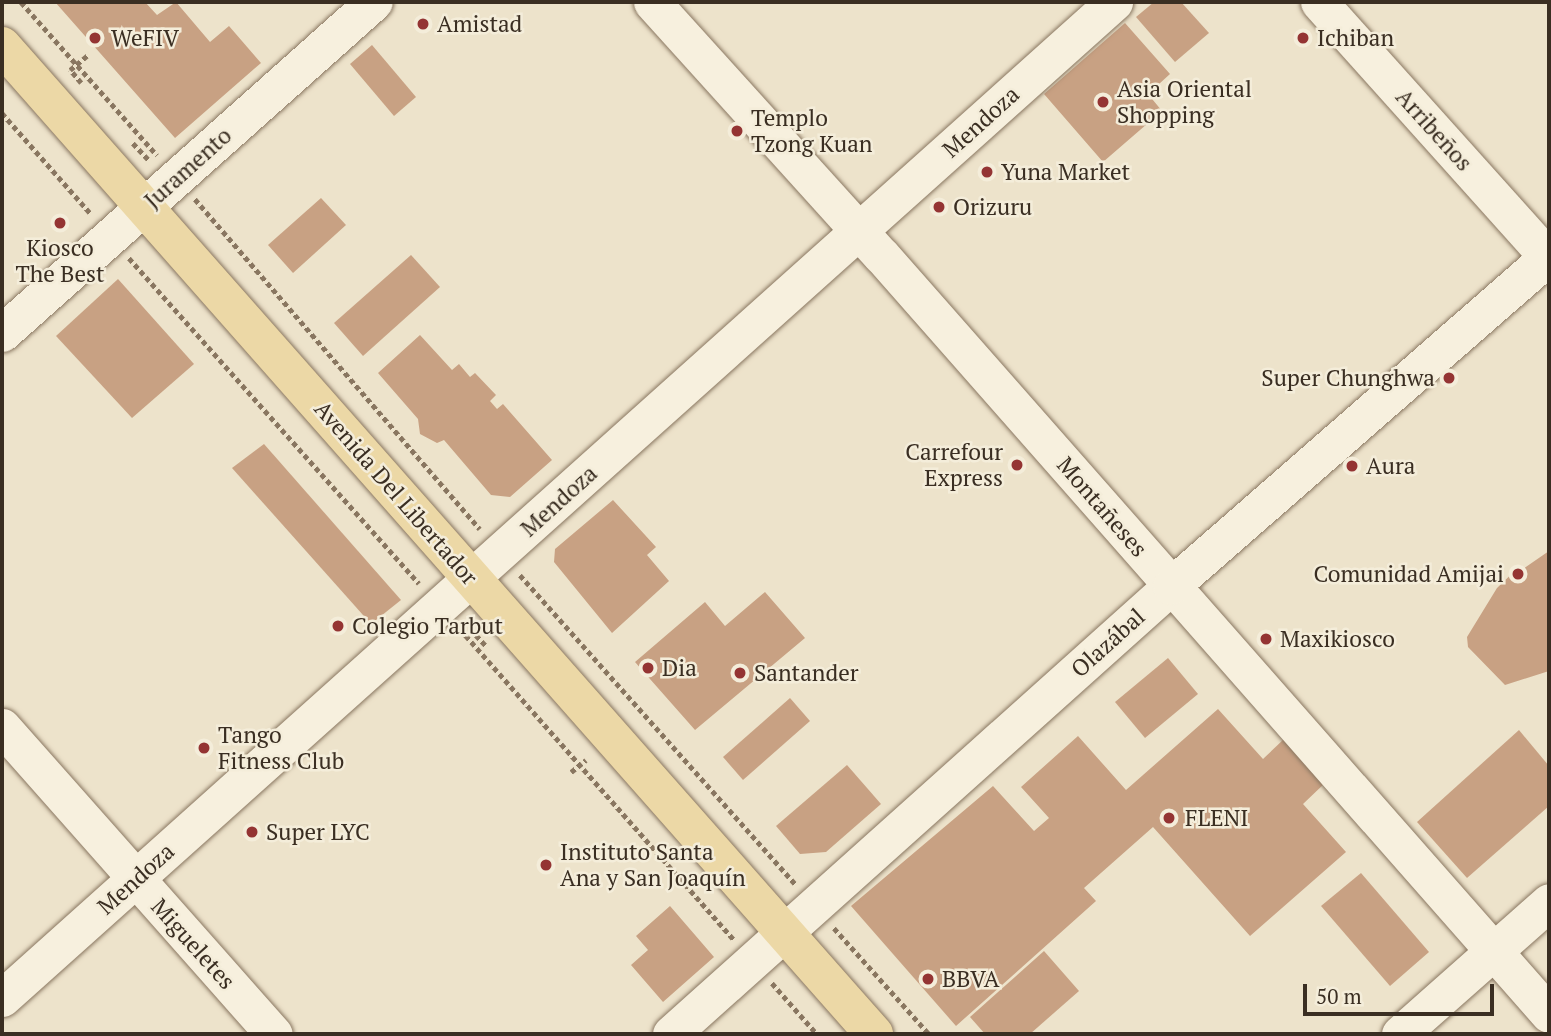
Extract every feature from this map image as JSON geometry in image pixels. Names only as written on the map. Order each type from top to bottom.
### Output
[{"type":"main road","name":"Avenida Del Libertador","points":[[2,46],[874,1034]]},
{"type":"street","name":"Juramento","points":[[2,333],[145,207],[163,169],[374,2]]},
{"type":"street","name":"Montañeses","points":[[652,2],[860,232],[1549,1014]]},
{"type":"street","name":"Mendoza","points":[[2,998],[1114,2]]},
{"type":"street","name":"Arribeños","points":[[1319,2],[1549,257]]},
{"type":"street","name":"Olazábal","points":[[671,1034],[1171,586],[1549,257]]},
{"type":"street","name":"Migueletes","points":[[2,727],[274,1034]]},
{"type":"street","points":[[1400,1034],[1549,902]]},
{"type":"path","points":[[21,2],[77,64],[163,169],[929,1034]]},
{"type":"path","points":[[81,83],[70,70],[89,54]]},
{"type":"path","points":[[2,113],[817,1034]]},
{"type":"path","points":[[133,143],[163,169]]},
{"type":"path","points":[[473,632],[487,647]]},
{"type":"path","points":[[571,772],[586,760]]},
{"type":"building","points":[[55,2],[145,2],[157,15],[176,2],[210,42],[229,26],[261,63],[175,138]]},
{"type":"building","points":[[1154,2],[1181,2],[1209,33],[1175,62],[1136,17]]},
{"type":"building","name":"Asia Oriental Shopping","points":[[1125,23],[1170,74],[1148,94],[1162,111],[1103,162],[1044,94]]},
{"type":"building","points":[[372,45],[416,97],[394,116],[350,64]]},
{"type":"building","points":[[321,198],[346,225],[293,273],[268,245]]},
{"type":"building","points":[[411,255],[440,287],[363,356],[334,323]]},
{"type":"building","points":[[118,279],[194,364],[132,418],[56,336]]},
{"type":"building","points":[[420,335],[452,370],[459,364],[470,377],[475,373],[496,395],[490,401],[497,409],[503,404],[552,460],[510,497],[491,495],[444,440],[437,443],[420,434],[418,419],[378,373]]},
{"type":"building","points":[[264,444],[401,600],[371,624],[232,468]]},
{"type":"building","points":[[613,500],[656,547],[647,555],[669,581],[612,633],[554,562],[555,549]]},
{"type":"building","points":[[1549,551],[1549,671],[1505,685],[1468,647],[1467,637],[1497,588],[1521,565],[1523,569]]},
{"type":"building","points":[[765,592],[805,638],[695,730],[635,662],[705,602],[725,626]]},
{"type":"building","points":[[1168,658],[1198,694],[1145,738],[1115,702]]},
{"type":"building","points":[[790,698],[810,721],[743,780],[723,757]]},
{"type":"building","points":[[1218,709],[1263,759],[1284,739],[1325,783],[1303,804],[1346,852],[1250,936],[1153,827],[1084,888],[1096,901],[956,1026],[851,906],[993,786],[1034,831],[1049,818],[1021,787],[1078,736],[1126,790]]},
{"type":"building","points":[[1519,730],[1549,766],[1549,806],[1467,878],[1417,822]]},
{"type":"building","points":[[847,765],[881,804],[826,852],[800,854],[776,826]]},
{"type":"building","points":[[1361,873],[1429,952],[1390,986],[1321,906]]},
{"type":"building","points":[[670,906],[714,957],[663,1002],[631,965],[648,950],[636,936]]},
{"type":"building","points":[[1044,951],[1079,991],[1030,1034],[985,1034],[970,1017]]},
{"type":"place","name":"Amistad","points":[[423,24]]},
{"type":"place","name":"WeFIV","points":[[95,38]]},
{"type":"place","name":"Ichiban","points":[[1303,38]]},
{"type":"place","name":"Asia Oriental Shopping","points":[[1103,102]]},
{"type":"place","name":"Templo Tzong Kuan","points":[[737,131]]},
{"type":"place","name":"Yuna Market","points":[[987,172]]},
{"type":"place","name":"Orizuru","points":[[939,207]]},
{"type":"place","name":"Kiosco The Best","points":[[60,223]]},
{"type":"place","name":"Super Chunghwa","points":[[1449,378]]},
{"type":"place","name":"Carrefour Express","points":[[1017,465]]},
{"type":"place","name":"Aura","points":[[1352,466]]},
{"type":"place","name":"Comunidad Amijai","points":[[1518,574]]},
{"type":"place","name":"Colegio Tarbut","points":[[338,626]]},
{"type":"place","name":"Maxikiosco","points":[[1266,639]]},
{"type":"place","name":"Dia","points":[[648,668]]},
{"type":"place","name":"Santander","points":[[740,673]]},
{"type":"place","name":"Tango Fitness Club","points":[[204,748]]},
{"type":"place","name":"FLENI","points":[[1169,818]]},
{"type":"place","name":"Super LYC","points":[[252,832]]},
{"type":"place","name":"Instituto Santa Ana y San Joaquín","points":[[546,865]]},
{"type":"place","name":"BBVA","points":[[928,979]]}]
